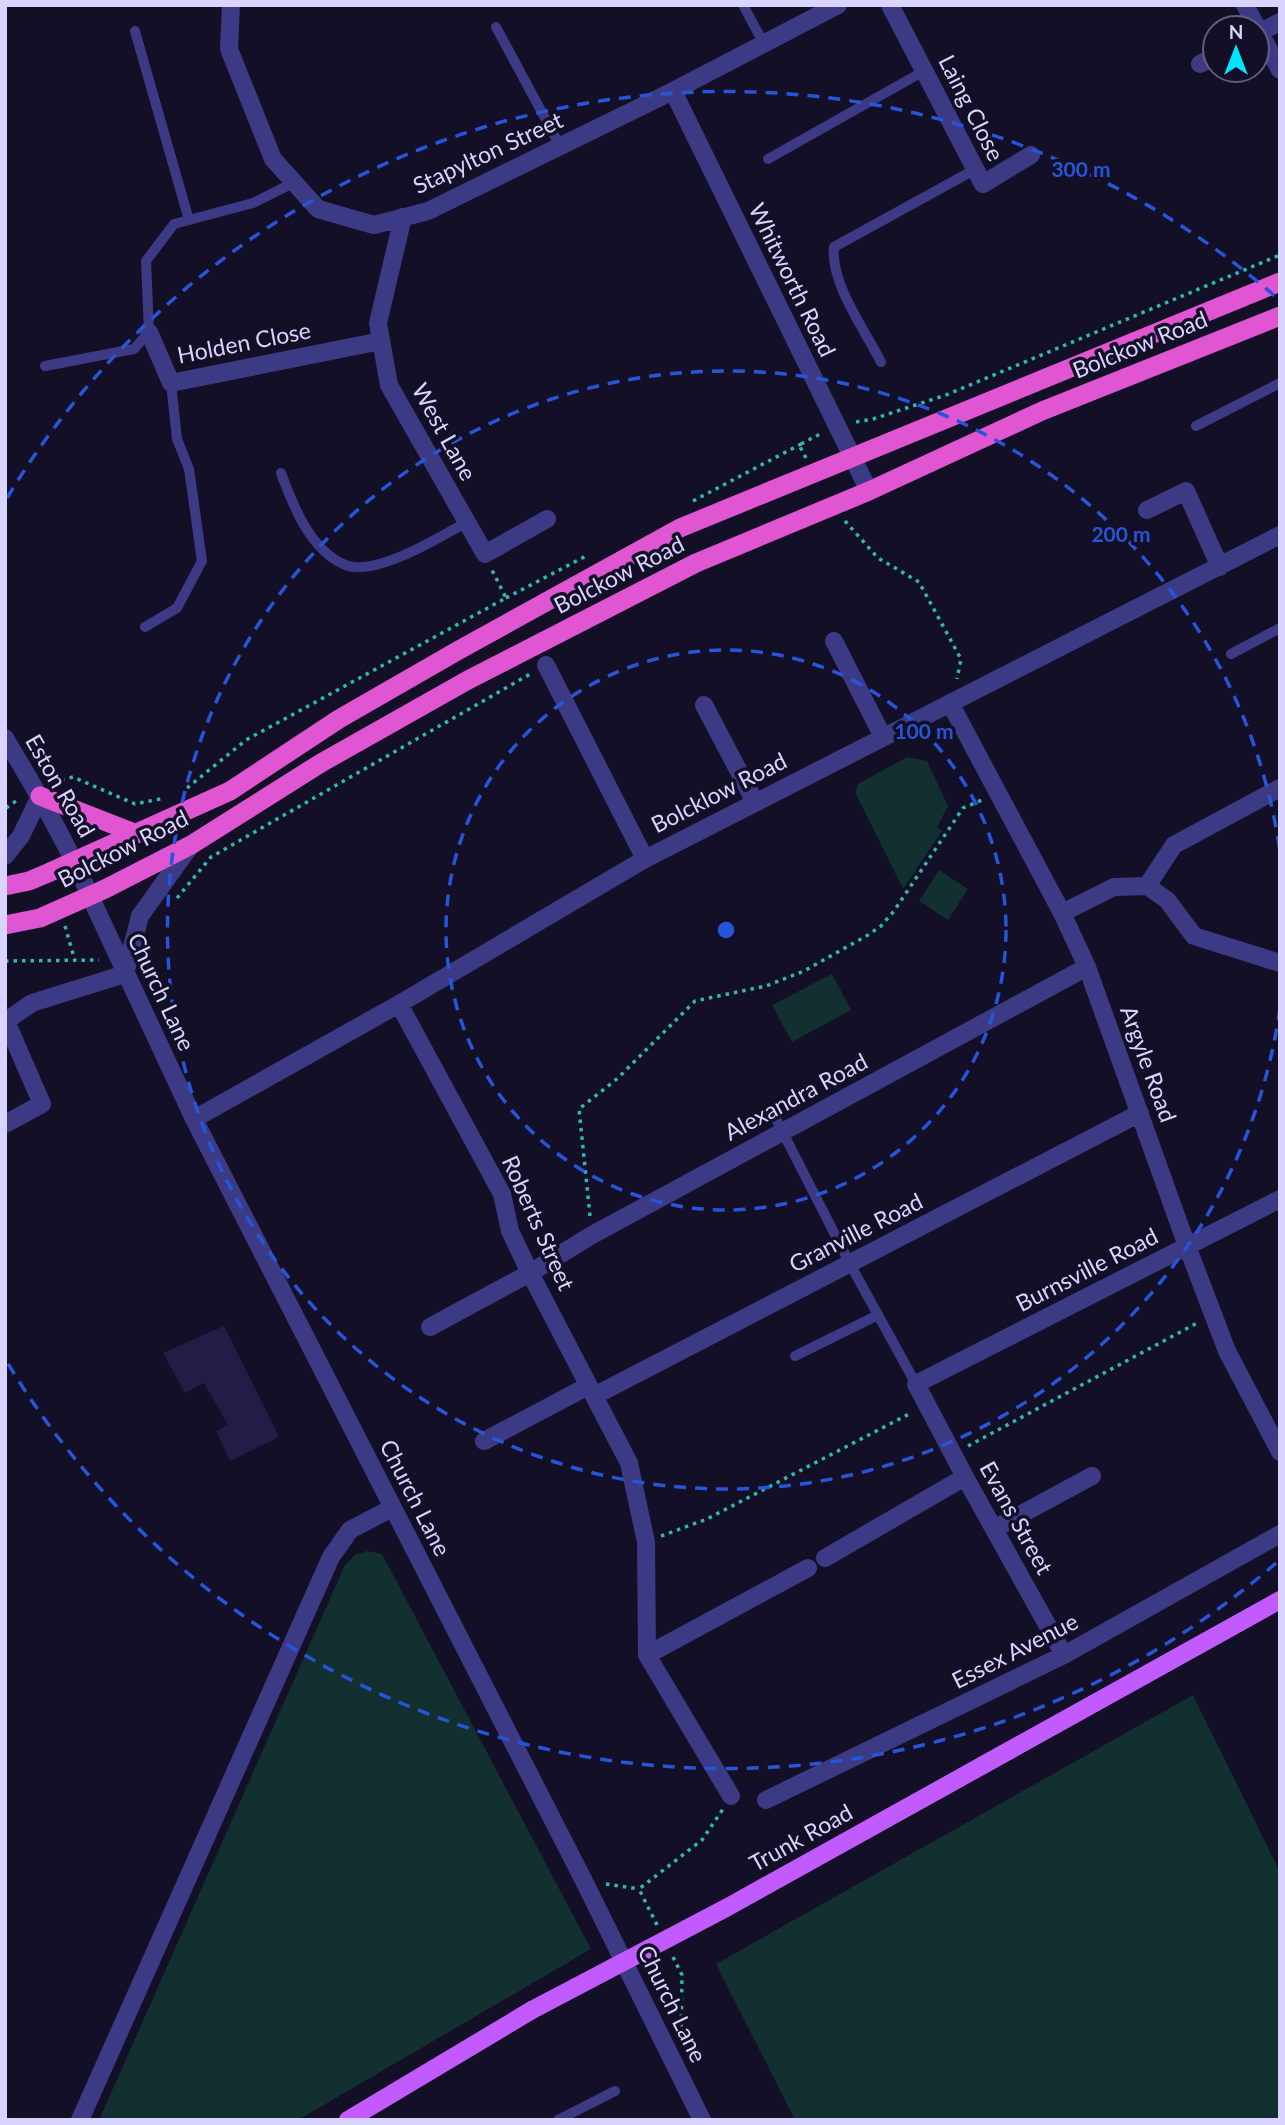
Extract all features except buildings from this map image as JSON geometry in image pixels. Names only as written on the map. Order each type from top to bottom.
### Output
[{"type":"highway","name":"Bolckow Road","points":[[5,886],[29,881],[136,834],[183,804],[230,791],[339,719],[680,528],[1280,282]]},
{"type":"highway","name":"Bolckow Road","points":[[5,925],[40,918],[90,896],[196,841],[321,763],[468,680],[696,563],[869,491],[1042,411],[1280,316]]},
{"type":"highway","points":[[38,791],[136,834]]},
{"type":"main road","name":"Trunk Road","points":[[348,2120],[532,2010],[726,1908],[1280,1600]]},
{"type":"street","name":"Stapylton Street","points":[[231,5],[229,48],[273,159],[318,209],[374,225],[428,211],[673,91],[838,5]]},
{"type":"street","name":"Laing Close","points":[[890,5],[983,184],[1031,155]]},
{"type":"street","points":[[1271,55],[1280,70]]},
{"type":"street","name":"Whitworth Road","points":[[673,91],[869,491]]},
{"type":"street","name":"West Lane","points":[[403,218],[378,323],[389,385],[485,554]]},
{"type":"street","name":"Holden Close","points":[[149,332],[171,383],[381,341]]},
{"type":"street","points":[[1147,510],[1185,491],[1220,567]]},
{"type":"street","points":[[485,554],[547,519]]},
{"type":"street","name":"Bolcklow Road","points":[[194,1119],[399,1004],[645,859],[1280,535]]},
{"type":"street","points":[[834,641],[883,737]]},
{"type":"street","points":[[546,665],[645,859]]},
{"type":"street","name":"Argyle Road","points":[[950,703],[1062,913],[1087,967],[1227,1351],[1280,1452]]},
{"type":"street","points":[[704,705],[755,803]]},
{"type":"street","name":"Eston Road","points":[[5,738],[38,791],[90,896]]},
{"type":"street","points":[[1147,886],[1174,845],[1280,788]]},
{"type":"street","points":[[5,856],[21,836],[38,791]]},
{"type":"street","points":[[5,1124],[42,1104],[6,1021],[32,1003],[122,967],[140,916],[196,841]]},
{"type":"street","points":[[1062,913],[1114,887],[1147,886],[1167,900],[1194,936],[1280,963]]},
{"type":"street","name":"Church Lane","points":[[90,896],[194,1119],[584,1881],[702,2120]]},
{"type":"street","name":"Alexandra Road","points":[[430,1327],[530,1273],[779,1126],[1087,967]]},
{"type":"street","name":"Roberts Street","points":[[399,1004],[502,1194],[510,1231],[629,1463],[646,1542],[647,1655]]},
{"type":"street","name":"Granville Road","points":[[484,1441],[850,1264],[1140,1113]]},
{"type":"street","name":"Burnsville Road","points":[[916,1384],[1280,1199]]},
{"type":"street","name":"Evans Street","points":[[916,1384],[1064,1655]]},
{"type":"street","points":[[994,1529],[1091,1476]]},
{"type":"street","points":[[825,1558],[965,1477]]},
{"type":"street","points":[[80,2120],[331,1557],[350,1530],[392,1508]]},
{"type":"street","name":"Essex Avenue","points":[[766,1800],[1064,1655],[1280,1534]]},
{"type":"street","points":[[732,1796],[647,1655],[808,1568]]},
{"type":"lane","points":[[743,5],[764,44]]},
{"type":"lane","points":[[496,27],[561,146]]},
{"type":"lane","points":[[135,31],[189,220]]},
{"type":"lane","points":[[768,159],[924,71]]},
{"type":"lane","points":[[881,362],[839,281],[833,261],[834,247],[974,170]]},
{"type":"lane","points":[[44,366],[134,349],[149,332],[146,261],[174,224],[254,203],[293,183]]},
{"type":"lane","points":[[145,627],[177,608],[202,561],[189,469],[177,439],[171,383]]},
{"type":"lane","points":[[1196,426],[1280,383]]},
{"type":"lane","points":[[281,473],[297,514],[324,551],[344,566],[366,568],[415,551],[467,522]]},
{"type":"lane","points":[[1231,654],[1280,628]]},
{"type":"lane","points":[[779,1126],[916,1384]]},
{"type":"lane","points":[[795,1356],[878,1315]]},
{"type":"lane","points":[[558,2120],[615,2091]]},
{"type":"path","points":[[6,808],[73,777],[135,804],[183,804],[246,740],[506,598],[485,554]]},
{"type":"path","points":[[171,906],[211,857],[546,665]]},
{"type":"path","points":[[592,1235],[579,1109],[618,1078],[695,1001],[766,986],[804,971],[881,926],[894,911],[963,808],[999,792]]},
{"type":"path","points":[[196,841],[211,857]]},
{"type":"path","points":[[5,961],[122,967]]},
{"type":"path","points":[[953,1454],[1213,1314]]},
{"type":"path","points":[[646,1542],[707,1519],[927,1405]]},
{"type":"path","points":[[584,1881],[639,1889]]},
{"type":"green space","points":[[907,757],[927,761],[948,806],[937,827],[942,831],[903,889],[855,792],[858,784]]},
{"type":"green space","points":[[939,870],[968,889],[948,920],[919,901]]},
{"type":"green space","points":[[832,974],[851,1010],[792,1042],[772,1005]]},
{"type":"green space","points":[[367,1551],[382,1554],[591,1949],[298,2120],[99,2120],[345,1565],[355,1555]]},
{"type":"green space","points":[[1193,1695],[1280,1872],[1280,2120],[795,2120],[716,1964]]}]
